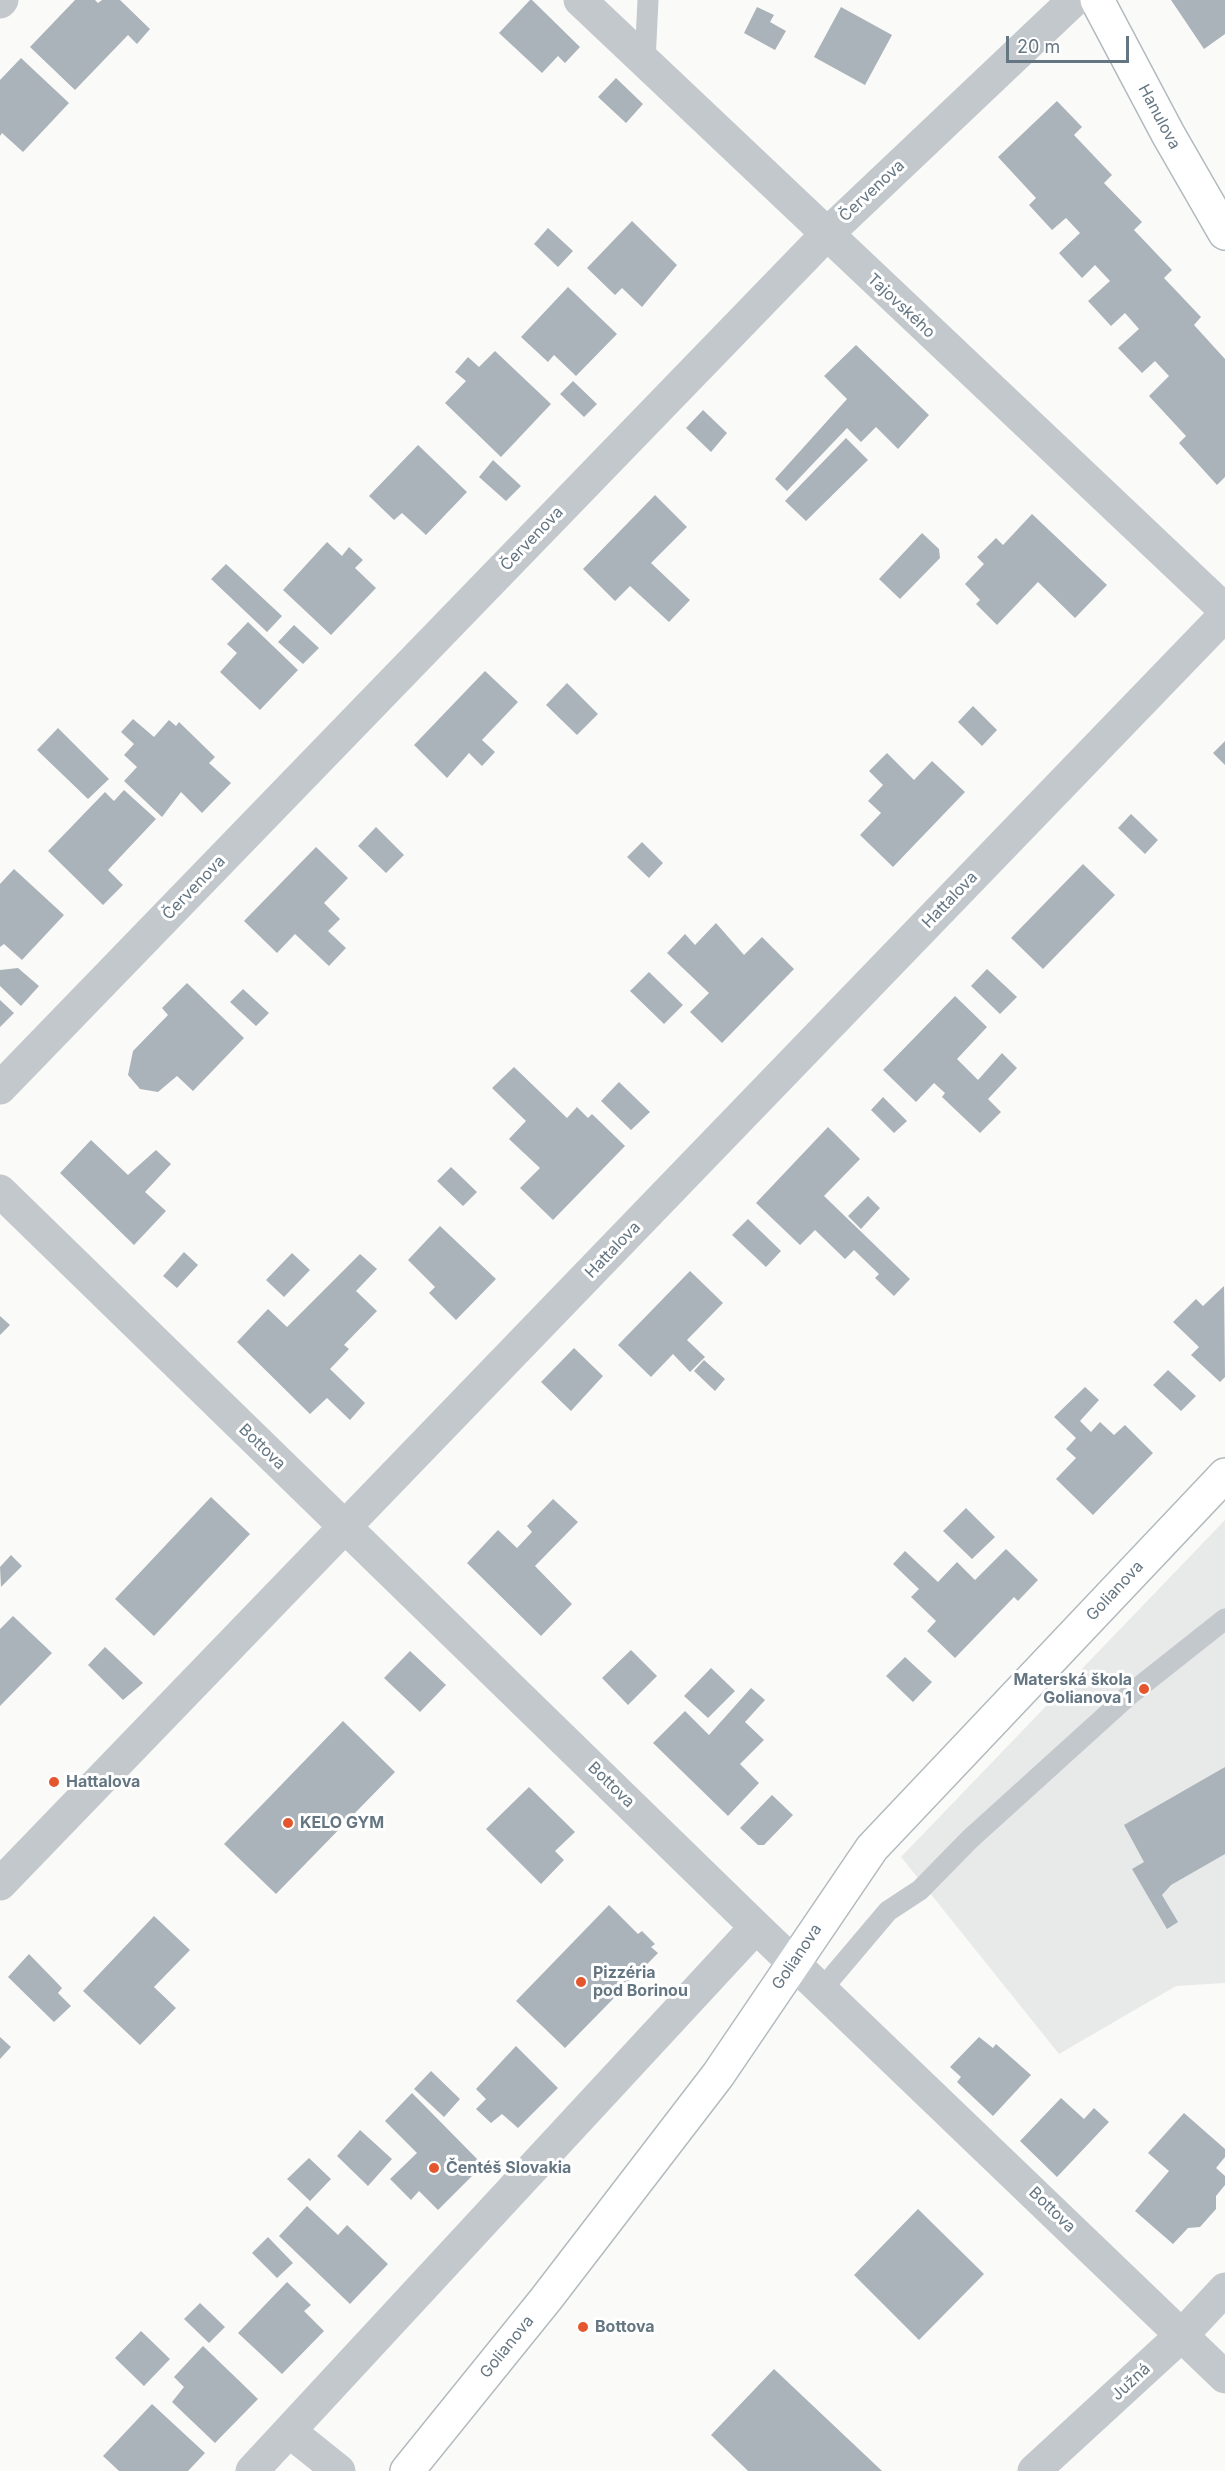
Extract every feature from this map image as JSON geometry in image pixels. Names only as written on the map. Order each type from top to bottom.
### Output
[{"type":"street","name":"Tajovského","points":[[580,0],[1225,610]]},
{"type":"street","name":"Červenova","points":[[0,1088],[826,235],[1074,0]]},
{"type":"street","name":"Hanulova","points":[[1097,0],[1168,134],[1225,233]]},
{"type":"street","name":"Hattalova","points":[[0,1884],[1225,615]]},
{"type":"street","name":"Bottova","points":[[0,1191],[756,1927],[1225,2377]]},
{"type":"street","name":"Golianova","points":[[407,2471],[546,2299],[718,2075],[872,1848],[1225,1475]]},
{"type":"street","points":[[252,2471],[756,1927]]},
{"type":"street","name":"Južná","points":[[1034,2471],[1182,2335],[1225,2289]]},
{"type":"street","points":[[289,2431],[339,2471]]},
{"type":"lane","points":[[645,62],[648,0]]},
{"type":"lane","points":[[822,1989],[888,1911],[920,1890],[970,1839],[1129,1695],[1225,1619]]},
{"type":"shaded area","name":"Materská škola Golianova 1","points":[[1225,1520],[1225,1983],[1176,1986],[1059,2054],[901,1857]]},
{"type":"building","points":[[75,0],[95,0],[98,3],[102,0],[120,0],[150,29],[137,44],[128,35],[75,90],[30,47]]},
{"type":"building","points":[[530,0],[580,47],[565,63],[558,56],[542,73],[499,33]]},
{"type":"building","points":[[1171,0],[1225,0],[1225,34],[1204,49]]},
{"type":"building","points":[[757,7],[774,15],[770,22],[786,31],[775,50],[744,33]]},
{"type":"building","points":[[841,7],[892,35],[865,85],[814,57]]},
{"type":"building","points":[[21,58],[69,103],[23,152],[2,133],[0,136],[0,80]]},
{"type":"building","points":[[616,78],[643,104],[626,123],[598,97]]},
{"type":"building","points":[[1057,101],[1082,127],[1074,135],[1112,175],[1104,183],[1142,222],[1134,230],[1172,270],[1164,278],[1201,317],[1194,325],[1225,359],[1225,477],[1217,485],[1179,443],[1186,436],[1149,396],[1169,376],[1155,361],[1142,373],[1118,348],[1139,329],[1125,313],[1111,326],[1088,301],[1110,281],[1095,265],[1082,278],[1059,253],[1080,233],[1066,218],[1052,230],[1029,205],[1036,198],[998,157]]},
{"type":"building","points":[[632,221],[677,265],[642,307],[622,288],[615,295],[587,268]]},
{"type":"building","points":[[548,228],[573,251],[558,267],[534,244]]},
{"type":"building","points":[[568,287],[617,334],[576,376],[554,355],[548,362],[521,337]]},
{"type":"building","points":[[856,345],[929,415],[898,449],[876,427],[861,442],[847,428],[787,491],[775,479],[847,399],[824,376]]},
{"type":"building","points":[[495,351],[551,404],[501,457],[445,403],[466,381],[455,372],[468,357],[479,367]]},
{"type":"building","points":[[573,381],[597,404],[584,417],[560,394]]},
{"type":"building","points":[[703,410],[727,433],[711,452],[686,428]]},
{"type":"building","points":[[846,438],[868,460],[806,521],[785,501]]},
{"type":"building","points":[[418,445],[467,492],[426,535],[402,513],[394,520],[369,496]]},
{"type":"building","points":[[493,460],[521,486],[506,501],[479,477]]},
{"type":"building","points":[[655,495],[687,527],[651,563],[690,600],[669,622],[630,586],[615,601],[583,569]]},
{"type":"building","points":[[1032,514],[1107,585],[1075,618],[1038,582],[997,625],[976,604],[980,600],[965,584],[984,564],[977,557],[996,538],[1003,545]]},
{"type":"building","points":[[922,533],[939,549],[940,558],[900,599],[879,579]]},
{"type":"building","points":[[327,542],[342,556],[349,547],[363,560],[355,568],[376,588],[331,635],[283,590]]},
{"type":"building","points":[[226,564],[282,616],[267,632],[211,579]]},
{"type":"building","points":[[248,622],[298,670],[260,710],[220,672],[237,653],[227,644]]},
{"type":"building","points":[[294,625],[319,648],[303,664],[278,642]]},
{"type":"building","points":[[485,671],[518,702],[482,740],[495,752],[482,766],[469,753],[447,778],[414,745]]},
{"type":"building","points":[[567,683],[598,714],[577,735],[546,705]]},
{"type":"building","points":[[973,706],[997,730],[982,746],[958,722]]},
{"type":"building","points":[[133,719],[154,737],[169,720],[176,726],[179,722],[215,757],[209,763],[231,783],[202,813],[181,792],[162,817],[124,781],[137,767],[124,755],[134,744],[121,732]]},
{"type":"building","points":[[58,728],[109,779],[88,799],[37,750]]},
{"type":"building","points":[[1225,741],[1225,765],[1213,753]]},
{"type":"building","points":[[887,753],[914,780],[932,761],[965,792],[893,867],[860,835],[881,813],[868,801],[883,785],[869,771]]},
{"type":"building","points":[[124,790],[156,819],[108,870],[123,885],[103,905],[48,851],[105,792],[114,801]]},
{"type":"building","points":[[1131,814],[1158,840],[1145,854],[1118,828]]},
{"type":"building","points":[[376,827],[404,855],[386,873],[358,846]]},
{"type":"building","points":[[642,842],[663,863],[649,878],[627,857]]},
{"type":"building","points":[[316,847],[348,878],[324,903],[340,919],[328,931],[346,948],[329,966],[295,934],[277,953],[244,921]]},
{"type":"building","points":[[1083,864],[1115,895],[1043,969],[1011,938]]},
{"type":"building","points":[[14,869],[64,915],[22,960],[4,944],[0,947],[0,884]]},
{"type":"building","points":[[716,923],[744,955],[762,937],[794,969],[722,1043],[690,1012],[709,993],[667,953],[685,934],[695,945]]},
{"type":"building","points":[[18,968],[39,986],[21,1006],[0,986],[0,970]]},
{"type":"building","points":[[987,969],[1017,997],[1000,1014],[971,986]]},
{"type":"building","points":[[649,972],[683,1005],[664,1024],[630,991]]},
{"type":"building","points":[[187,983],[244,1038],[193,1091],[177,1076],[158,1092],[140,1089],[128,1075],[133,1051],[168,1015],[162,1008]]},
{"type":"building","points":[[243,989],[269,1013],[256,1026],[230,1002]]},
{"type":"building","points":[[955,996],[987,1027],[957,1059],[978,1080],[1002,1053],[1017,1068],[988,1099],[1001,1112],[980,1133],[942,1097],[945,1093],[934,1083],[916,1102],[883,1070]]},
{"type":"building","points":[[0,1000],[14,1013],[0,1027]]},
{"type":"building","points":[[514,1067],[567,1118],[577,1107],[588,1118],[592,1114],[625,1146],[553,1220],[520,1188],[540,1168],[509,1139],[526,1121],[492,1088]]},
{"type":"building","points":[[619,1082],[650,1112],[631,1130],[601,1101]]},
{"type":"building","points":[[883,1097],[907,1121],[894,1133],[871,1110]]},
{"type":"building","points":[[828,1127],[860,1159],[824,1196],[910,1279],[894,1296],[875,1278],[879,1274],[854,1250],[845,1259],[815,1230],[800,1245],[756,1203]]},
{"type":"building","points":[[91,1140],[128,1175],[156,1150],[171,1164],[145,1192],[166,1211],[134,1245],[60,1173]]},
{"type":"building","points":[[451,1167],[477,1192],[463,1206],[437,1181]]},
{"type":"building","points":[[868,1196],[880,1208],[861,1229],[848,1216]]},
{"type":"building","points":[[748,1219],[781,1251],[766,1267],[732,1235]]},
{"type":"building","points":[[440,1226],[496,1279],[456,1320],[429,1293],[435,1287],[408,1260]]},
{"type":"building","points":[[184,1252],[198,1265],[177,1288],[163,1276]]},
{"type":"building","points":[[292,1253],[310,1270],[284,1297],[266,1280]]},
{"type":"building","points":[[360,1254],[377,1269],[356,1291],[377,1311],[344,1345],[349,1349],[330,1369],[365,1403],[350,1420],[327,1398],[310,1414],[237,1342],[268,1309],[287,1327]]},
{"type":"building","points":[[690,1271],[723,1303],[687,1340],[705,1357],[690,1372],[673,1354],[651,1377],[618,1345]]},
{"type":"building","points":[[1224,1286],[1225,1377],[1220,1382],[1191,1355],[1199,1347],[1173,1322],[1196,1299],[1203,1306]]},
{"type":"building","points":[[0,1316],[10,1325],[0,1335]]},
{"type":"building","points":[[574,1348],[603,1376],[571,1411],[541,1382]]},
{"type":"building","points":[[704,1360],[725,1379],[715,1391],[694,1371]]},
{"type":"building","points":[[1168,1370],[1196,1396],[1181,1411],[1153,1385]]},
{"type":"building","points":[[1085,1387],[1099,1400],[1080,1421],[1091,1432],[1100,1422],[1114,1435],[1125,1425],[1153,1453],[1093,1515],[1056,1479],[1076,1458],[1066,1449],[1076,1438],[1054,1417]]},
{"type":"building","points":[[211,1497],[250,1534],[154,1636],[115,1599]]},
{"type":"building","points":[[553,1499],[578,1522],[535,1566],[572,1604],[541,1636],[467,1563],[498,1530],[517,1548],[532,1532],[527,1526]]},
{"type":"building","points":[[966,1508],[995,1537],[972,1559],[943,1531]]},
{"type":"building","points":[[1006,1549],[1038,1580],[1018,1601],[1014,1597],[955,1658],[927,1631],[936,1621],[911,1597],[919,1589],[893,1564],[905,1551],[938,1582],[957,1562],[975,1580]]},
{"type":"building","points":[[11,1555],[22,1566],[1,1587],[0,1567]]},
{"type":"building","points":[[13,1616],[52,1653],[0,1706],[0,1629]]},
{"type":"building","points":[[105,1647],[143,1683],[123,1700],[88,1665]]},
{"type":"building","points":[[631,1650],[657,1676],[628,1705],[602,1678]]},
{"type":"building","points":[[410,1651],[446,1685],[420,1712],[384,1678]]},
{"type":"building","points":[[905,1657],[932,1682],[913,1702],[886,1676]]},
{"type":"building","points":[[711,1668],[735,1691],[708,1718],[684,1696]]},
{"type":"building","points":[[751,1688],[765,1700],[745,1722],[764,1740],[740,1764],[759,1783],[728,1816],[653,1743],[685,1711],[709,1735]]},
{"type":"building","points":[[343,1721],[395,1772],[276,1894],[224,1844]]},
{"type":"building","points":[[1225,1767],[1225,1854],[1171,1885],[1162,1895],[1178,1922],[1167,1929],[1132,1869],[1144,1862],[1124,1825]]},
{"type":"building","points":[[529,1787],[575,1832],[555,1851],[564,1860],[541,1884],[486,1829]]},
{"type":"building","points":[[772,1795],[793,1815],[764,1845],[758,1845],[740,1828]]},
{"type":"building","points":[[609,1905],[638,1934],[642,1931],[655,1944],[651,1947],[658,1953],[565,2048],[516,2001]]},
{"type":"building","points":[[154,1916],[190,1950],[154,1987],[176,2008],[140,2045],[83,1991]]},
{"type":"building","points":[[29,1954],[62,1988],[58,1993],[71,2006],[54,2022],[8,1977]]},
{"type":"building","points":[[0,2037],[11,2047],[0,2059]]},
{"type":"building","points":[[979,2037],[993,2048],[996,2044],[1031,2075],[993,2116],[957,2082],[961,2077],[950,2067]]},
{"type":"building","points":[[516,2046],[558,2088],[518,2128],[502,2114],[491,2123],[476,2109],[486,2099],[476,2089]]},
{"type":"building","points":[[431,2071],[460,2099],[444,2117],[414,2089]]},
{"type":"building","points":[[412,2093],[483,2165],[438,2210],[419,2191],[411,2200],[390,2179],[417,2153],[385,2121]]},
{"type":"building","points":[[1061,2098],[1084,2119],[1094,2108],[1109,2122],[1057,2177],[1020,2141]]},
{"type":"building","points":[[1184,2113],[1225,2149],[1225,2157],[1216,2168],[1225,2176],[1225,2185],[1216,2196],[1216,2209],[1200,2227],[1188,2228],[1173,2244],[1135,2211],[1169,2171],[1148,2153]]},
{"type":"building","points":[[360,2130],[392,2159],[368,2186],[337,2156]]},
{"type":"building","points":[[309,2158],[331,2179],[310,2201],[287,2179]]},
{"type":"building","points":[[307,2206],[338,2235],[347,2225],[388,2264],[350,2304],[279,2236]]},
{"type":"building","points":[[918,2209],[984,2274],[919,2340],[854,2275]]},
{"type":"building","points":[[268,2237],[293,2263],[277,2278],[252,2253]]},
{"type":"building","points":[[287,2282],[311,2305],[304,2311],[324,2331],[282,2374],[238,2333]]},
{"type":"building","points":[[200,2303],[225,2327],[209,2343],[184,2319]]},
{"type":"building","points":[[141,2331],[170,2359],[144,2386],[115,2358]]},
{"type":"building","points":[[203,2346],[258,2399],[215,2443],[172,2402],[184,2387],[174,2377]]},
{"type":"building","points":[[774,2369],[882,2471],[748,2471],[711,2435]]},
{"type":"building","points":[[152,2404],[205,2453],[188,2471],[119,2471],[103,2456]]},
{"type":"place","name":"Materská škola Golianova 1","points":[[1144,1689]]},
{"type":"place","name":"Hattalova","points":[[54,1782]]},
{"type":"place","name":"KELO GYM","points":[[288,1823]]},
{"type":"place","name":"Pizzéria pod Borinou","points":[[581,1982]]},
{"type":"place","name":"Čentéš Slovakia","points":[[434,2168]]},
{"type":"place","name":"Bottova","points":[[583,2327]]}]
